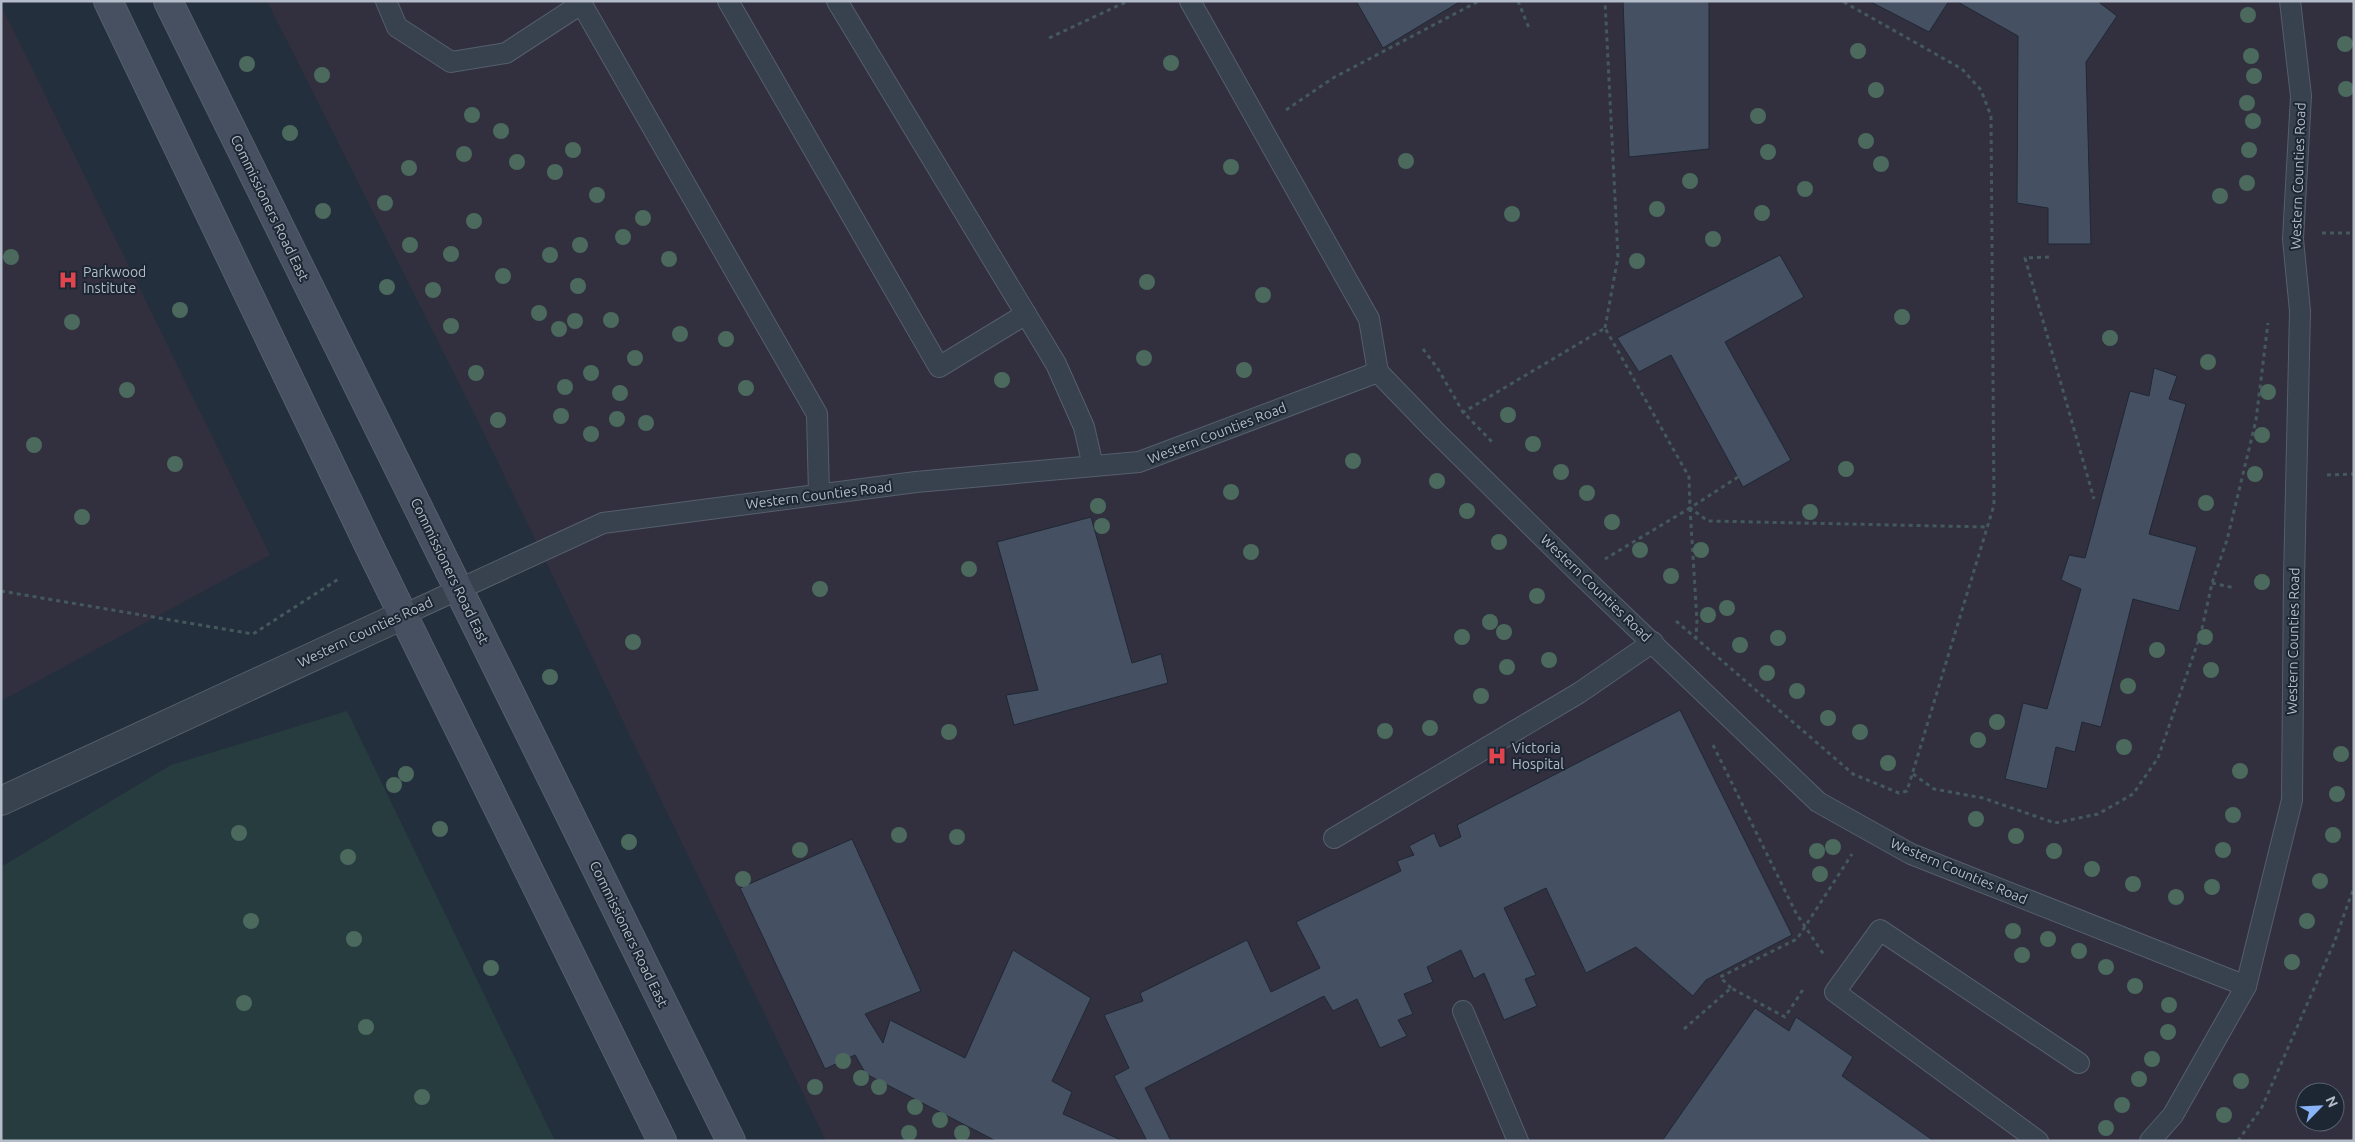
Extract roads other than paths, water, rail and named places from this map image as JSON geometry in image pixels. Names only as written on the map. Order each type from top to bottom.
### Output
[{"type":"main road","points":[[108,1],[403,615],[662,1141]]},
{"type":"main road","name":"Commissioners Road East","points":[[168,1],[730,1141]]},
{"type":"street","name":"Western Counties Road","points":[[1,801],[403,615]]},
{"type":"lane","points":[[386,1],[397,27],[451,62],[506,54],[581,2],[817,414],[819,494]]},
{"type":"lane","points":[[728,1],[939,367],[1026,314]]},
{"type":"lane","points":[[837,1],[1056,364],[1084,427],[1093,466]]},
{"type":"lane","points":[[1190,1],[1369,319],[1378,372]]},
{"type":"lane","name":"Western Counties Road","points":[[403,615],[602,523],[916,482],[1139,462],[1378,372],[1579,573],[1818,802],[1911,854],[2246,986],[2292,800],[2294,580],[2300,311],[2293,239],[2301,96],[2290,1]]},
{"type":"lane","points":[[1334,838],[1579,693],[1653,642]]},
{"type":"lane","points":[[2038,1141],[1835,992],[1880,930],[2079,1063]]},
{"type":"lane","points":[[2150,1141],[2173,1115],[2246,986]]},
{"type":"lane","points":[[1462,1011],[1518,1141]]},
{"type":"place","name":"Parkwood Institute","points":[[68,280]]},
{"type":"place","name":"Victoria Hospital","points":[[1497,756]]}]
